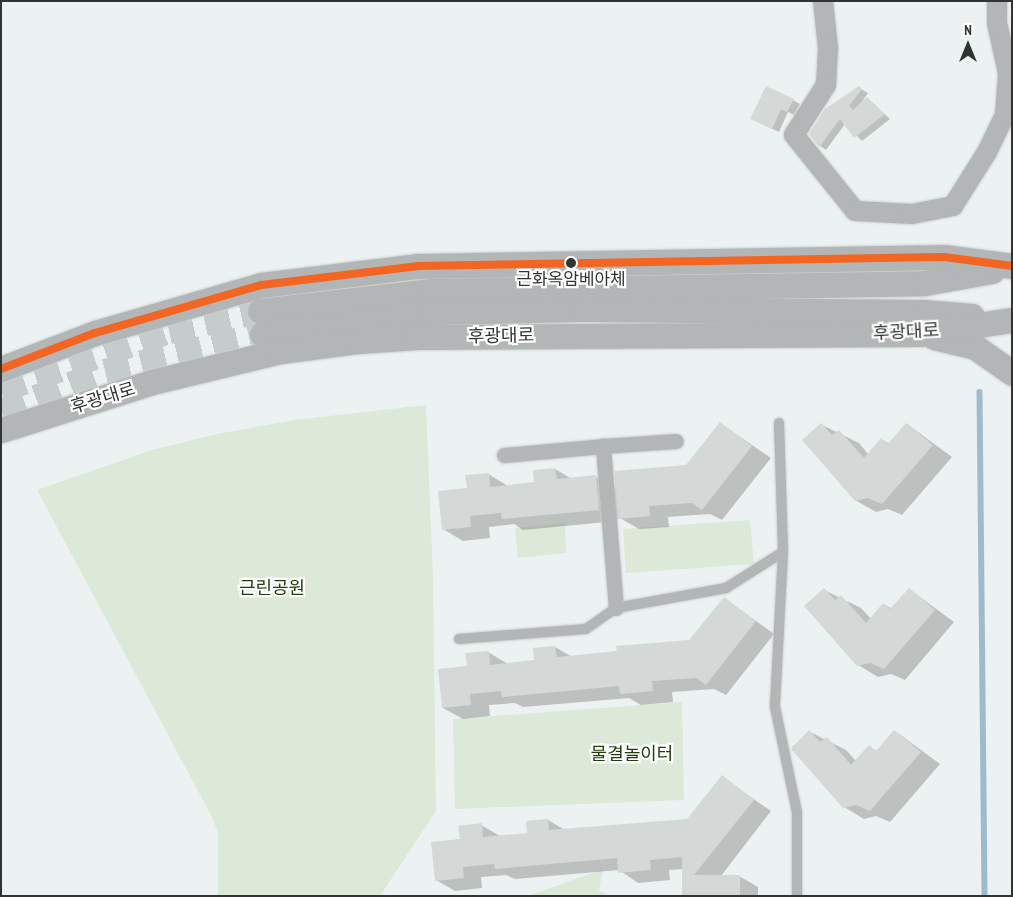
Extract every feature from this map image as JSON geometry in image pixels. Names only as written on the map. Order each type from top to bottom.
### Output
[{"type":"street","points":[[823,1],[828,48],[826,85],[794,136],[855,211],[912,214],[953,206],[987,152],[1005,115],[1008,73],[997,23],[997,1]]},
{"type":"street","name":"후광대로","points":[[1,370],[95,333],[261,284],[417,266],[944,257],[1012,266]]},
{"type":"street","name":"후광대로","points":[[1012,266],[925,283],[430,291],[261,322],[429,312],[563,309],[924,312],[1012,319]]},
{"type":"street","name":"후광대로","points":[[1,430],[152,382],[281,351],[359,342],[418,337],[920,334],[1012,319]]},
{"type":"street","points":[[920,334],[975,346],[1012,373]]},
{"type":"street","points":[[504,455],[676,441]]},
{"type":"street","points":[[603,446],[616,608]]},
{"type":"lane","points":[[779,423],[783,552],[775,707],[797,812],[797,896]]},
{"type":"lane","points":[[458,639],[586,628],[616,608],[726,588],[783,552]]},
{"type":"green space","name":"근린공원","points":[[426,405],[433,576],[436,811],[380,896],[218,896],[218,833],[212,817],[37,490],[152,450],[217,434],[294,420]]},
{"type":"green space","points":[[750,520],[754,564],[626,573],[623,529]]},
{"type":"green space","points":[[565,523],[566,553],[518,558],[515,528]]},
{"type":"green space","name":"물결놀이터","points":[[682,702],[684,800],[455,809],[453,719]]},
{"type":"green space","points":[[603,869],[599,890],[610,896],[528,896]]},
{"type":"building","points":[[766,86],[794,99],[787,112],[781,109],[772,129],[750,119]]},
{"type":"building","points":[[859,86],[862,89],[849,106],[853,110],[867,97],[885,114],[854,138],[840,119],[819,147],[809,134],[825,109]]},
{"type":"building","points":[[720,422],[752,446],[702,510],[692,503],[649,506],[650,516],[618,519],[614,471],[686,465]]},
{"type":"building","points":[[821,423],[832,435],[839,430],[864,458],[881,438],[888,444],[906,423],[933,445],[882,504],[868,498],[855,501],[802,440]]},
{"type":"building","points":[[555,468],[557,479],[596,475],[599,510],[502,519],[501,513],[470,516],[471,527],[442,530],[438,491],[467,488],[465,475],[489,473],[490,487],[534,482],[533,470]]},
{"type":"building","points":[[824,588],[835,600],[841,595],[866,623],[883,603],[890,609],[909,588],[935,610],[884,669],[870,663],[857,666],[804,606]]},
{"type":"building","points":[[724,597],[756,621],[706,685],[696,678],[652,681],[653,691],[620,694],[619,686],[502,697],[501,691],[470,694],[471,705],[442,708],[438,669],[467,666],[465,653],[489,651],[490,665],[534,660],[533,648],[555,646],[557,657],[617,651],[616,646],[689,640]]},
{"type":"building","points":[[809,730],[820,742],[827,737],[851,765],[869,745],[876,751],[894,730],[921,752],[870,811],[856,805],[843,808],[791,749]]},
{"type":"building","points":[[722,775],[754,800],[694,875],[740,875],[740,896],[682,896],[682,857],[650,860],[651,870],[618,873],[617,858],[495,869],[494,864],[463,867],[464,878],[435,881],[431,842],[460,839],[458,826],[482,823],[483,837],[527,833],[526,821],[548,819],[549,830],[687,819]]},
{"type":"waterway","points":[[980,392],[985,896]]},
{"type":"tunnel","points":[[1,390],[169,331],[260,311]]},
{"type":"tunnel","points":[[1,410],[105,371],[262,334]]},
{"type":"transit line","points":[[1,369],[95,333],[261,285],[417,266],[944,257],[1012,266]]},
{"type":"place","name":"근화옥암베아체","points":[[571,263]]}]
